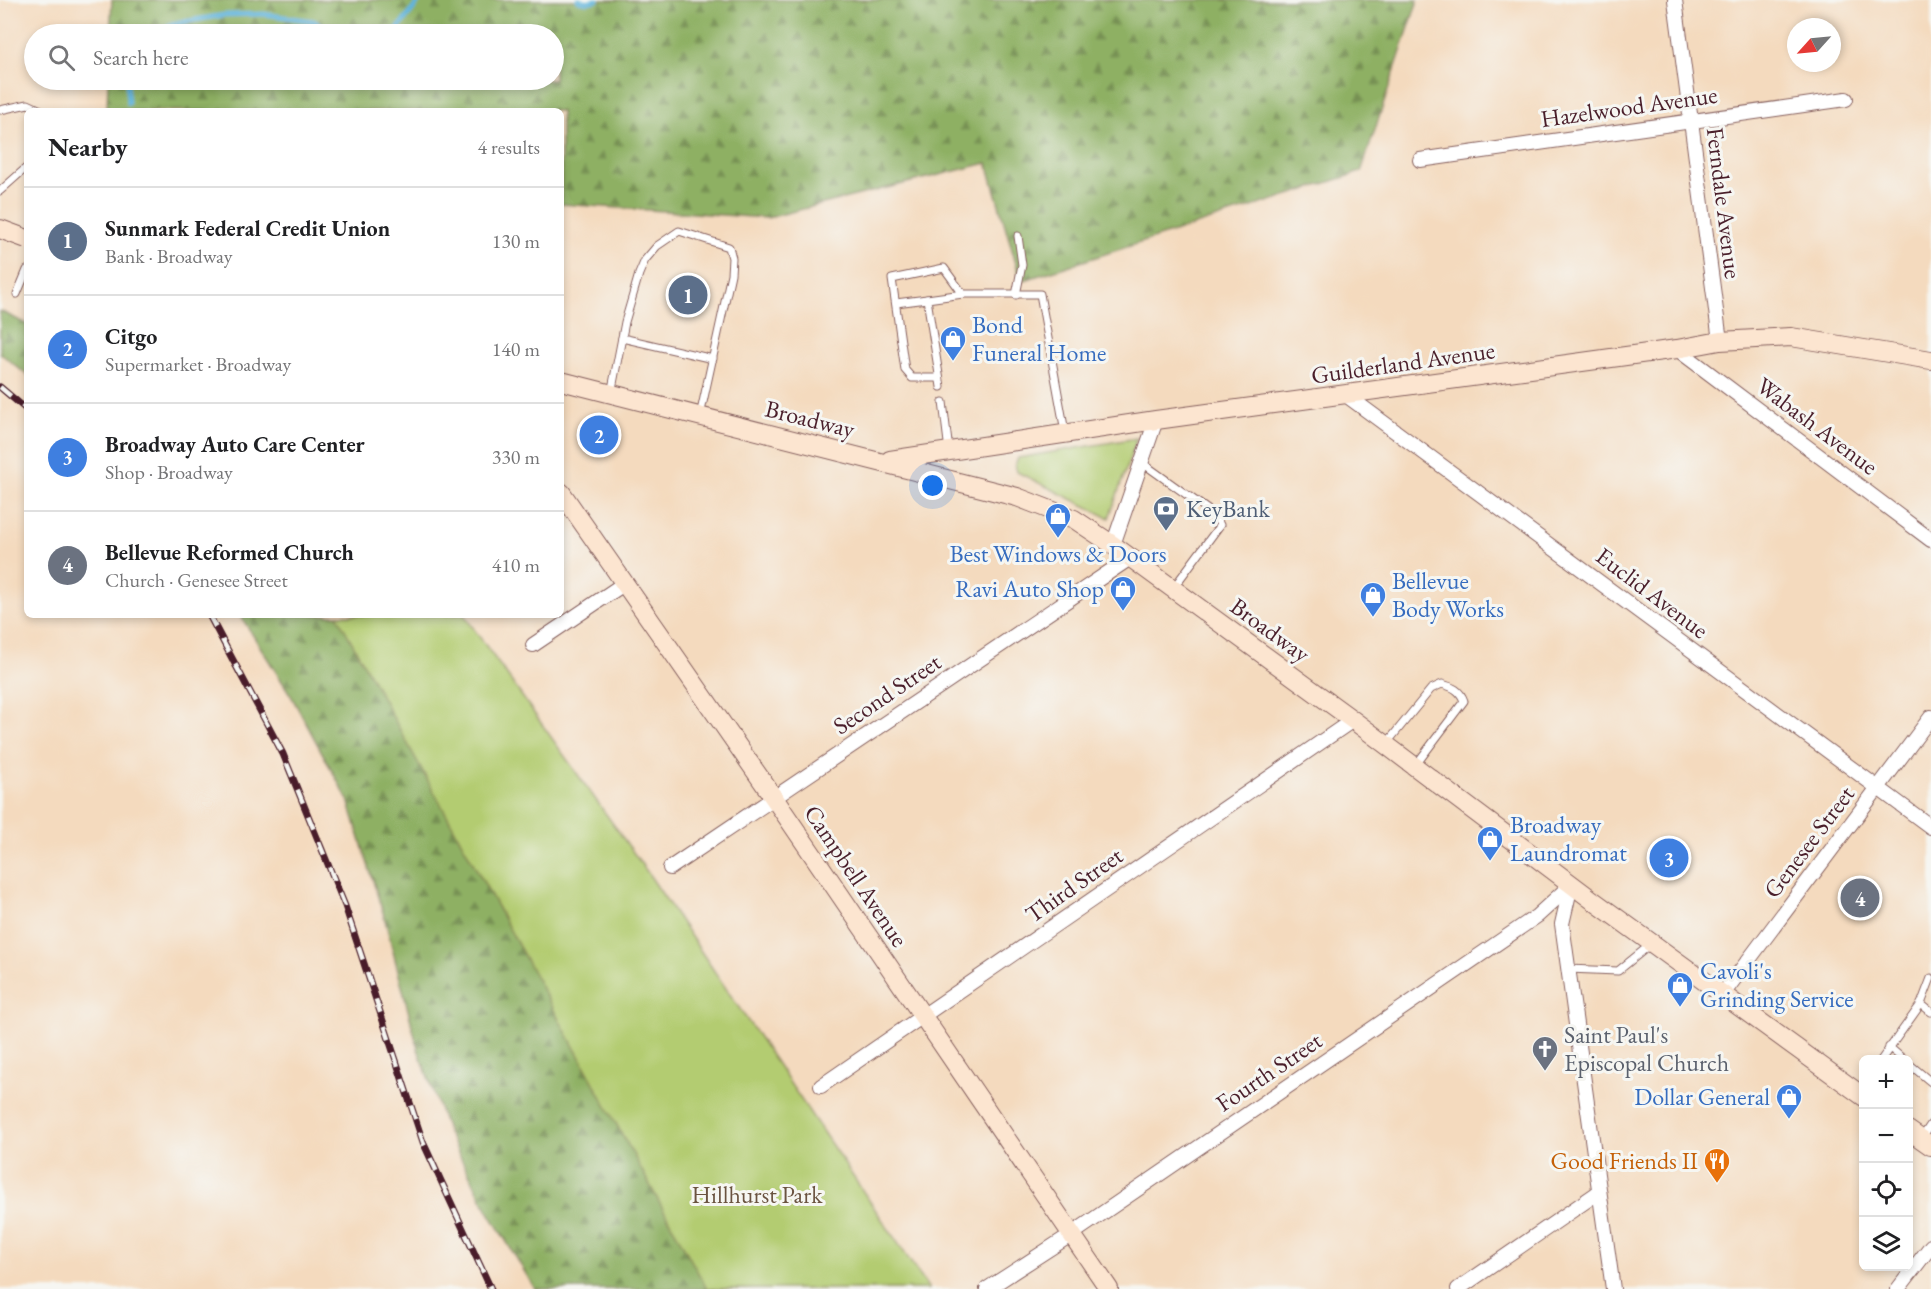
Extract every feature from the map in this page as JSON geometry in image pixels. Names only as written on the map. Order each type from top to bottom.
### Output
[{"type":"street","name":"Ferndale Avenue","points":[[1675,0],[1720,341]]},
{"type":"street","name":"Hazelwood Avenue","points":[[1420,160],[1846,99]]},
{"type":"street","points":[[0,229],[24,238]]},
{"type":"street","name":"Guilderland Avenue","points":[[881,461],[1156,420],[1677,349],[1720,341],[1791,337],[1931,360]]},
{"type":"street","name":"Wabash Avenue","points":[[1677,349],[1931,540]]},
{"type":"street","name":"Broadway","points":[[564,382],[1017,497],[1074,519],[1353,720],[1571,885],[1859,1090]]},
{"type":"street","name":"Euclid Avenue","points":[[1346,394],[1931,827]]},
{"type":"street","points":[[1113,545],[1156,420]]},
{"type":"street","name":"Campbell Avenue","points":[[564,496],[774,798],[1109,1289]]},
{"type":"street","name":"Second Street","points":[[670,868],[1130,558]]},
{"type":"street","points":[[533,645],[625,583]]},
{"type":"street","name":"Genesee Street","points":[[1723,994],[1931,717]]},
{"type":"street","name":"Third Street","points":[[821,1086],[1353,720]]},
{"type":"street","points":[[1571,885],[1562,924],[1613,1289]]},
{"type":"street","name":"Fourth Street","points":[[987,1289],[1072,1234],[1537,916],[1571,885]]},
{"type":"street","points":[[1458,1289],[1599,1192]]},
{"type":"street","points":[[1899,1289],[1931,1246]]},
{"type":"lane","points":[[0,110],[28,104],[37,108]]},
{"type":"lane","points":[[0,191],[24,170]]},
{"type":"lane","points":[[611,394],[622,338],[639,274],[645,260],[657,246],[679,231],[729,247],[732,258],[731,274],[700,416]]},
{"type":"lane","points":[[1016,295],[1022,265],[1018,236]]},
{"type":"lane","points":[[939,378],[912,378],[905,370],[892,279],[944,268],[963,294]]},
{"type":"lane","points":[[17,294],[24,277]]},
{"type":"lane","points":[[896,303],[963,294],[1040,294],[1065,434]]},
{"type":"lane","points":[[927,299],[941,387]]},
{"type":"lane","points":[[622,338],[713,359]]},
{"type":"lane","points":[[943,402],[949,451]]},
{"type":"lane","points":[[1141,462],[1215,515],[1220,525],[1172,589]]},
{"type":"lane","points":[[1386,745],[1431,689],[1442,684],[1454,688],[1461,694],[1464,701],[1414,766]]},
{"type":"lane","points":[[1568,969],[1618,972],[1652,943]]},
{"type":"lane","points":[[1884,1055],[1921,1004],[1931,978]]},
{"type":"lane","points":[[1921,1004],[1931,1012]]},
{"type":"lane","points":[[1889,1047],[1899,1055]]},
{"type":"lane","points":[[1913,1067],[1931,1082]]},
{"type":"green space","points":[[112,0],[1418,0],[1361,172],[1021,281],[987,163],[767,218],[564,204],[564,108],[107,108],[108,90],[564,90],[564,24],[111,24]]},
{"type":"green space","points":[[0,311],[24,323],[24,373],[0,353]]},
{"type":"green space","points":[[1137,438],[1109,518],[1017,472],[1015,465],[1018,458]]},
{"type":"green space","points":[[242,618],[465,618],[769,1289],[535,1289],[488,1211],[448,1133],[418,1049],[384,916],[348,800],[290,694]]},
{"type":"green space","name":"Hillhurst Park","points":[[339,618],[466,618],[648,873],[929,1289],[707,1289]]},
{"type":"waterway","points":[[402,24],[420,0]]},
{"type":"waterway","points":[[578,0],[587,2],[597,0]]},
{"type":"waterway","points":[[172,24],[224,15],[263,14],[314,21],[319,24]]},
{"type":"waterway","points":[[127,90],[128,103]]},
{"type":"railway","points":[[0,387],[24,407]]},
{"type":"railway","points":[[211,618],[283,754],[345,906],[423,1142],[491,1289]]},
{"type":"place","name":"Sunmark Federal Credit Union","points":[[688,295]]},
{"type":"place","name":"Bond Funeral Home","points":[[953,362]]},
{"type":"place","name":"Citgo","points":[[599,435]]},
{"type":"place","name":"KeyBank","points":[[1166,532]]},
{"type":"place","name":"Best Windows & Doors","points":[[1058,539]]},
{"type":"place","name":"Ravi Auto Shop","points":[[1123,612]]},
{"type":"place","name":"Bellevue Body Works","points":[[1373,618]]},
{"type":"place","name":"Broadway Auto Care Center","points":[[1669,858]]},
{"type":"place","name":"Broadway Laundromat","points":[[1490,862]]},
{"type":"place","name":"Bellevue Reformed Church","points":[[1860,898]]},
{"type":"place","name":"Cavoli's Grinding Service","points":[[1680,1008]]},
{"type":"place","name":"Saint Paul's Episcopal Church","points":[[1545,1072]]},
{"type":"place","name":"Dollar General","points":[[1789,1120]]},
{"type":"place","name":"Good Friends II","points":[[1717,1184]]}]
